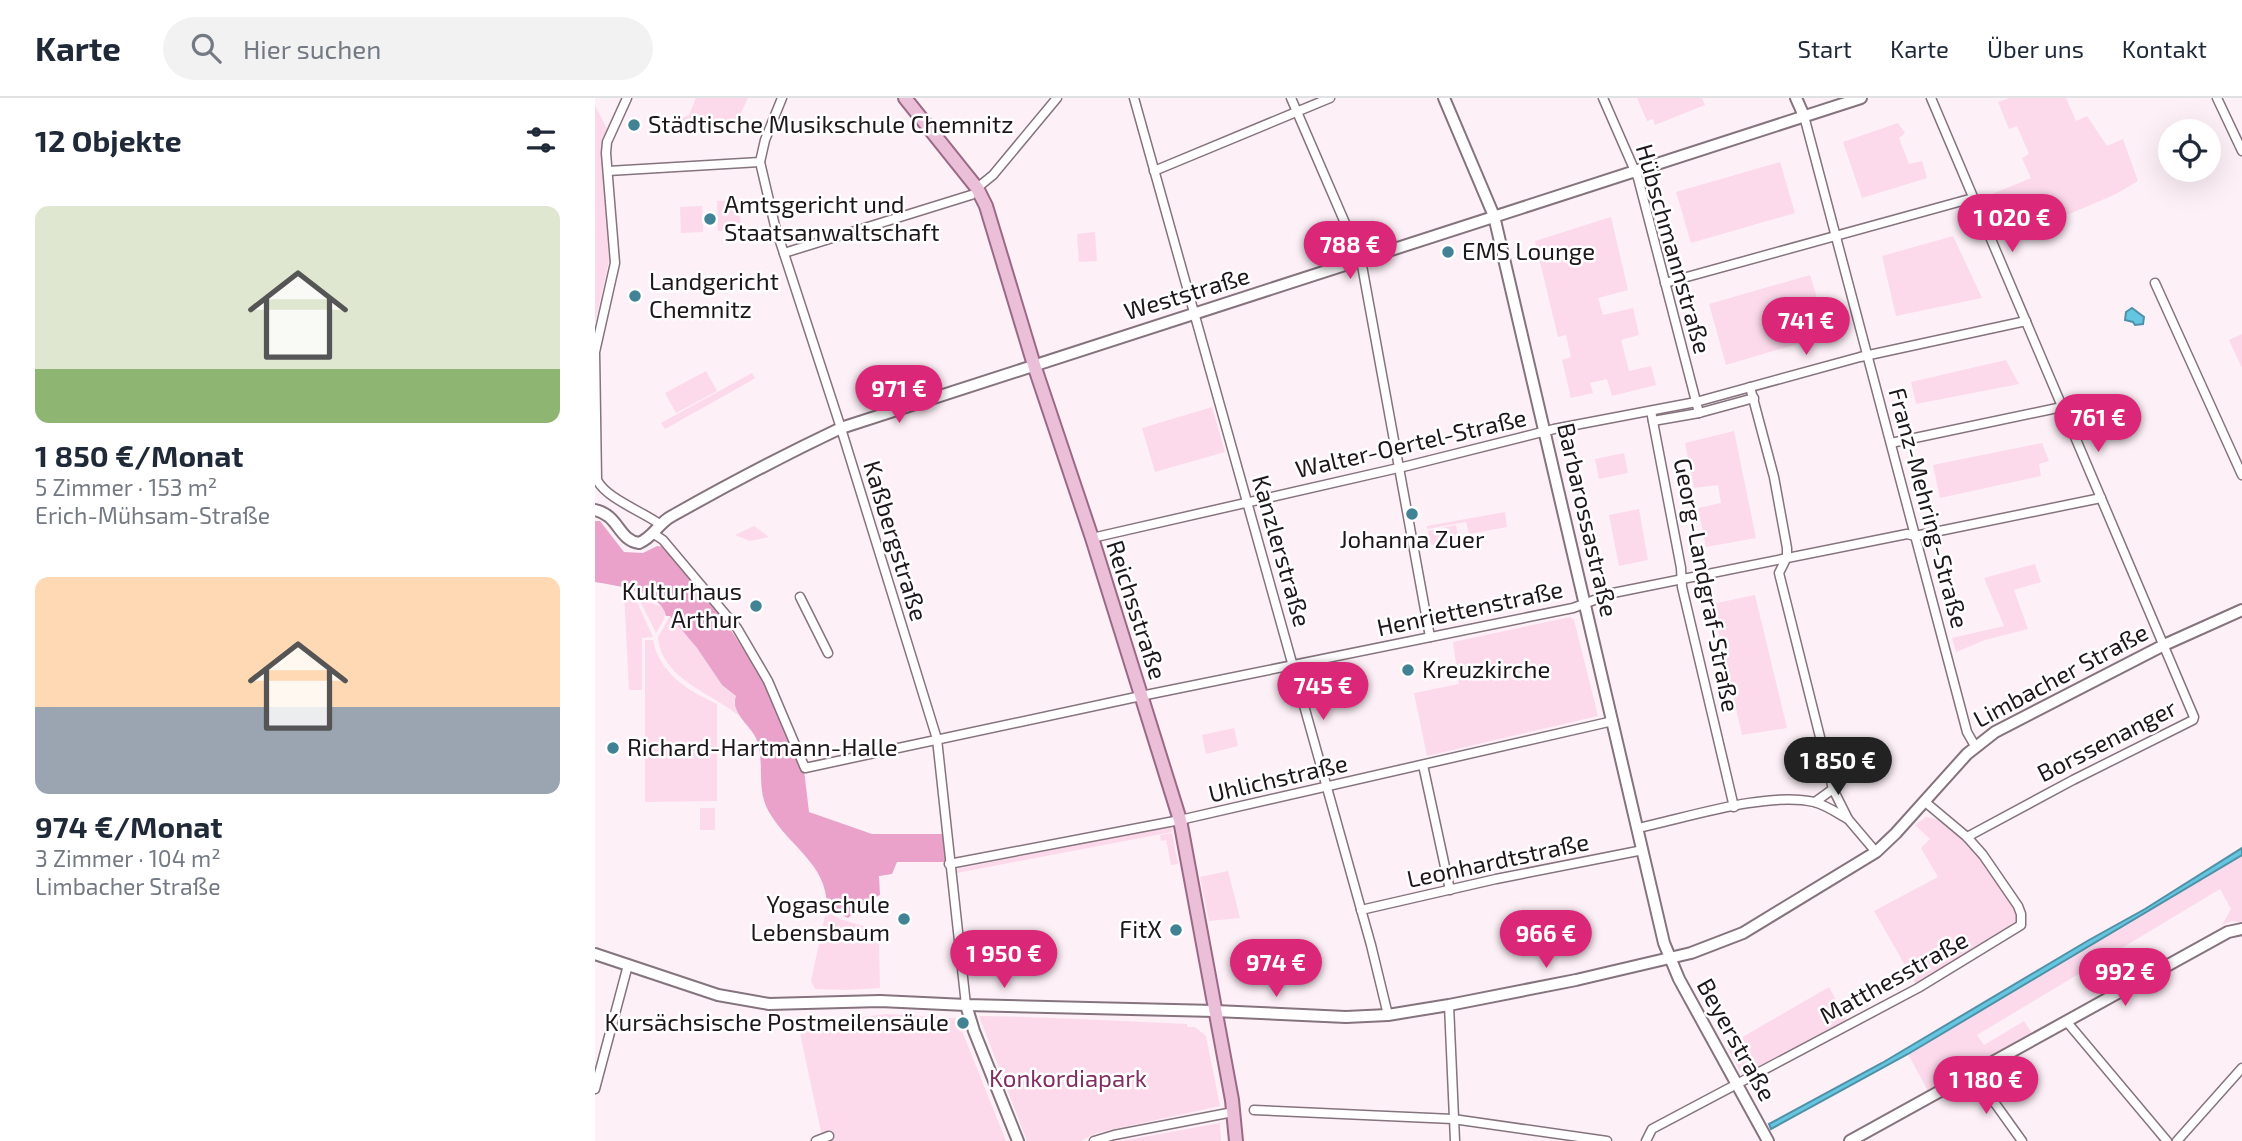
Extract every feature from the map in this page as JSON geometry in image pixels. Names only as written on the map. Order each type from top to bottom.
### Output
[{"type":"main road","name":"Reichsstraße","points":[[905,98],[964,173],[991,227],[1092,538],[1180,820],[1236,1141]]},
{"type":"street","points":[[595,510],[607,514],[632,542],[644,541],[657,529],[605,492],[597,480],[596,352],[615,263],[607,142],[627,98]]},
{"type":"street","name":"Kaßbergstraße","points":[[782,98],[765,140],[760,162],[775,226],[841,428],[937,739],[966,1006]]},
{"type":"street","points":[[785,253],[974,192],[993,175],[1057,98]]},
{"type":"street","name":"Kanzlerstraße","points":[[1134,98],[1388,1015]]},
{"type":"street","points":[[1291,98],[1361,260],[1430,637]]},
{"type":"street","points":[[1154,171],[1330,98]]},
{"type":"street","name":"Barbarossastraße","points":[[1444,98],[1494,216],[1664,943],[1670,958]]},
{"type":"street","name":"Hübschmannstraße","points":[[1603,98],[1635,171],[1699,413]]},
{"type":"street","points":[[1796,98],[1804,116]]},
{"type":"street","name":"Weststraße","points":[[657,529],[668,518],[759,468],[841,428],[1861,98]]},
{"type":"street","points":[[1931,98],[2164,645]]},
{"type":"street","points":[[2217,98],[2241,148]]},
{"type":"street","name":"Franz-Mehring-Straße","points":[[1804,116],[1967,732],[1975,746]]},
{"type":"street","points":[[608,171],[760,162]]},
{"type":"street","points":[[1665,284],[1973,198]]},
{"type":"street","points":[[2155,283],[2242,475]]},
{"type":"street","name":"Walter-Oertel-Straße","points":[[1092,538],[1590,421],[1696,402],[1868,356],[2026,321]]},
{"type":"street","points":[[1750,387],[1773,477],[1787,557],[1779,573],[1833,789],[1848,819],[1875,852]]},
{"type":"street","points":[[1653,421],[1699,413],[1754,398]]},
{"type":"street","points":[[1891,443],[2062,407]]},
{"type":"street","name":"Georg-Landgraf-Straße","points":[[1651,411],[1682,587],[1734,807]]},
{"type":"street","name":"Henriettenstraße","points":[[657,529],[663,540],[737,628],[768,681],[806,768],[1573,608],[1613,593],[2101,498]]},
{"type":"street","points":[[800,597],[828,653]]},
{"type":"street","name":"Limbacher Straße","points":[[595,954],[705,991],[754,1003],[880,1000],[966,1006],[1215,1011],[1334,1017],[1388,1015],[1449,1005],[1670,958],[1719,944],[1743,933],[1875,852],[1896,833],[1975,746],[2023,716],[2164,645],[2242,610]]},
{"type":"street","name":"Borssenanger","points":[[1966,836],[2193,720],[2195,717],[2190,704],[2164,645]]},
{"type":"street","name":"Uhlichstraße","points":[[949,864],[1180,820],[1613,721]]},
{"type":"street","points":[[1423,765],[1450,890]]},
{"type":"street","points":[[1815,802],[1833,789]]},
{"type":"street","points":[[1638,828],[1779,800],[1815,802],[1848,819]]},
{"type":"street","name":"Matthesstraße","points":[[1646,1141],[1651,1129],[1737,1086],[1918,988],[2021,925],[2021,914],[2014,899],[1983,855],[1966,836],[1924,801]]},
{"type":"street","name":"Leonhardtstraße","points":[[1361,910],[1643,850]]},
{"type":"street","points":[[1850,1141],[2228,932],[2242,929]]},
{"type":"street","name":"Beyerstraße","points":[[1670,958],[1680,982],[1764,1134]]},
{"type":"street","points":[[595,1089],[628,965]]},
{"type":"street","points":[[1449,1005],[1455,1141]]},
{"type":"street","points":[[966,1006],[1017,1141]]},
{"type":"street","points":[[2067,1022],[2167,1141]]},
{"type":"street","points":[[2177,1141],[2242,1068]]},
{"type":"street","points":[[1974,1074],[2022,1141]]},
{"type":"street","points":[[1254,1110],[1453,1119],[1607,1141]]},
{"type":"street","points":[[1094,1141],[1233,1112]]},
{"type":"street","points":[[815,1141],[829,1136]]},
{"type":"green space","points":[[696,98],[748,98],[736,123],[674,129],[674,121],[689,115]]},
{"type":"green space","points":[[1637,98],[1702,98],[1705,105],[1655,125],[1653,119],[1647,121]]},
{"type":"green space","points":[[2009,98],[2066,98],[2076,121],[2087,116],[2107,146],[2123,139],[2138,181],[2116,194],[2025,233],[2017,213],[1994,221],[1985,197],[2031,178],[2022,158],[2029,154],[2017,126],[2009,129],[1998,102]]},
{"type":"green space","points":[[595,105],[607,129],[601,141],[609,261],[595,323]]},
{"type":"green space","points":[[1898,123],[1905,133],[1899,138],[1909,164],[1922,161],[1927,178],[1862,198],[1843,142]]},
{"type":"green space","points":[[1780,162],[1795,213],[1691,243],[1676,192]]},
{"type":"green space","points":[[739,200],[741,230],[718,231],[717,201]]},
{"type":"green space","points":[[702,206],[703,232],[681,233],[680,207]]},
{"type":"green space","points":[[1611,217],[1628,290],[1598,298],[1603,315],[1633,308],[1639,335],[1621,340],[1629,371],[1651,366],[1656,385],[1612,396],[1607,379],[1590,383],[1593,393],[1571,398],[1562,360],[1571,357],[1566,335],[1558,337],[1535,241]]},
{"type":"green space","points":[[1095,232],[1097,261],[1079,262],[1077,234]]},
{"type":"green space","points":[[1953,236],[1982,298],[1896,316],[1882,256]]},
{"type":"green space","points":[[1810,275],[1828,335],[1726,365],[1709,304]]},
{"type":"green space","points":[[2242,334],[2242,368],[2229,340]]},
{"type":"green space","points":[[2006,360],[2019,384],[1916,404],[1911,382]]},
{"type":"green space","points":[[706,371],[717,391],[676,413],[665,393]]},
{"type":"green space","points":[[752,373],[755,378],[665,429],[661,423]]},
{"type":"green space","points":[[1212,407],[1225,452],[1155,472],[1142,428]]},
{"type":"green space","points":[[1734,431],[1756,538],[1706,547],[1698,508],[1721,503],[1718,485],[1694,488],[1685,443]]},
{"type":"green space","points":[[2042,443],[2049,461],[2039,464],[2041,476],[1940,498],[1933,465]]},
{"type":"green space","points":[[1624,453],[1628,473],[1599,479],[1595,459]]},
{"type":"green space","points":[[1639,509],[1648,560],[1619,566],[1609,515]]},
{"type":"green space","points":[[1505,512],[1507,527],[1469,534],[1466,522],[1427,529],[1427,526]]},
{"type":"green space","points":[[1456,525],[1459,540],[1431,545],[1428,531]]},
{"type":"green space","points":[[754,526],[769,537],[750,541],[735,535]]},
{"type":"green space","points":[[2035,564],[2041,582],[2014,590],[2028,629],[1985,640],[1956,652],[1952,638],[2004,626],[1984,578]]},
{"type":"green space","points":[[624,594],[637,602],[653,637],[642,638],[642,690],[629,690]]},
{"type":"green space","points":[[1755,595],[1787,728],[1742,735],[1712,604]]},
{"type":"green space","points":[[639,599],[663,607],[664,617],[656,633]]},
{"type":"green space","points":[[670,616],[697,648],[722,685],[737,696],[734,702],[738,715],[689,683],[668,663],[661,651],[658,637]]},
{"type":"green space","points":[[1570,617],[1574,620],[1598,716],[1427,756],[1414,693],[1459,684],[1453,642]]},
{"type":"green space","points":[[645,640],[653,640],[661,662],[676,680],[717,704],[717,801],[645,802]]},
{"type":"green space","points":[[1234,728],[1238,746],[1206,754],[1202,735]]},
{"type":"green space","points":[[700,808],[715,808],[715,830],[700,830]]},
{"type":"green space","points":[[1926,817],[1943,822],[1972,843],[1995,873],[2022,920],[1918,988],[1874,911],[1938,877],[1921,848],[1930,839],[1915,825]]},
{"type":"green space","points":[[1171,825],[1172,832],[957,873],[957,869]]},
{"type":"green space","points":[[1172,833],[1178,864],[1171,865],[1166,840],[1161,841],[1160,835]]},
{"type":"green space","points":[[2242,855],[2242,922],[2232,921],[2222,925],[2231,909],[2220,889],[1977,1035],[1984,1045],[2024,1021],[2032,1033],[1929,1093],[1908,1054]]},
{"type":"green space","points":[[1228,871],[1240,918],[1209,921],[1200,877]]},
{"type":"green space","points":[[826,911],[840,919],[882,932],[879,941],[880,988],[815,989],[811,981]]},
{"type":"green space","points":[[1829,987],[1850,1026],[1745,1081],[1727,1046]]},
{"type":"green space","points":[[887,1014],[955,1018],[958,1021],[1006,1141],[823,1141],[798,1024]]},
{"type":"green space","name":"Konkordiapark","points":[[979,1016],[1187,1024],[1187,1027],[1195,1027],[1206,1036],[1220,1106],[1096,1133],[1081,1141],[1027,1141]]},
{"type":"green space","points":[[1220,1123],[1221,1141],[1121,1141]]},
{"type":"shaded area","points":[[595,521],[600,521],[624,552],[643,553],[657,546],[666,547],[719,612],[765,682],[804,770],[809,812],[872,834],[943,834],[947,862],[897,862],[892,874],[879,876],[880,895],[867,901],[848,918],[827,907],[821,879],[814,867],[777,824],[765,803],[759,747],[753,733],[738,713],[736,696],[722,685],[697,648],[670,616],[666,616],[656,601],[637,591],[595,582]]},
{"type":"water","points":[[2132,308],[2144,317],[2143,324],[2135,325],[2125,320],[2126,312]]},
{"type":"water","points":[[2242,848],[2242,855],[1908,1054],[1771,1129],[1769,1124],[1882,1063],[2145,909]]},
{"type":"place","name":"Städtische Musikschule Chemnitz","points":[[634,125]]},
{"type":"place","name":"Amtsgericht und Staatsanwaltschaft","points":[[710,219]]},
{"type":"place","name":"EMS Lounge","points":[[1448,252]]},
{"type":"place","name":"Landgericht Chemnitz","points":[[635,296]]},
{"type":"place","name":"Johanna Zuer","points":[[1412,514]]},
{"type":"place","name":"Kulturhaus Arthur","points":[[756,606]]},
{"type":"place","name":"Kreuzkirche","points":[[1408,670]]},
{"type":"place","name":"Richard-Hartmann-Halle","points":[[613,748]]},
{"type":"place","name":"Yogaschule Lebensbaum","points":[[904,919]]},
{"type":"place","name":"FitX","points":[[1176,930]]},
{"type":"place","name":"Kursächsische Postmeilensäule","points":[[963,1023]]}]
